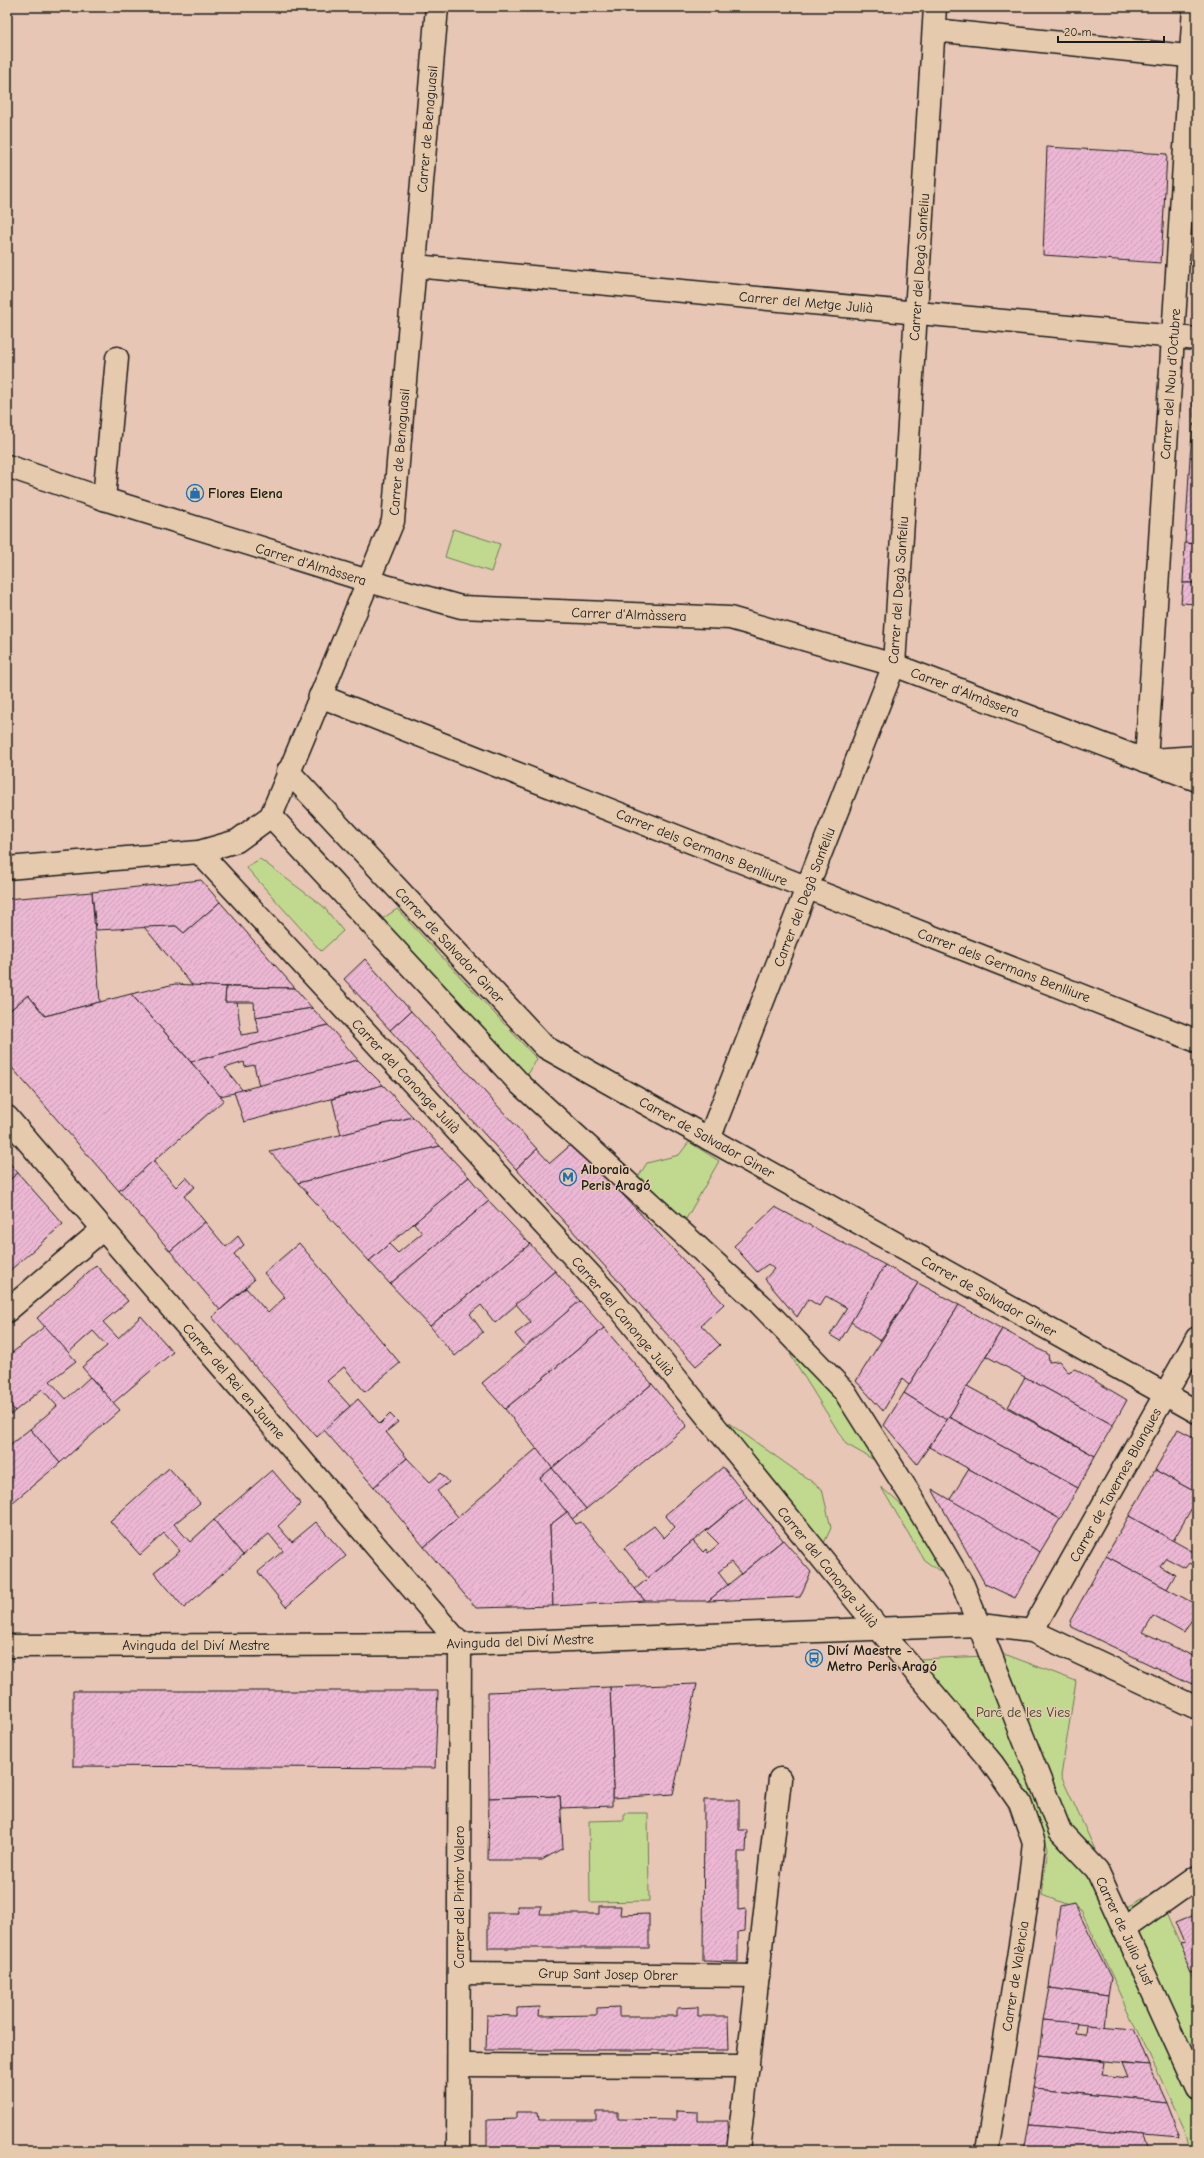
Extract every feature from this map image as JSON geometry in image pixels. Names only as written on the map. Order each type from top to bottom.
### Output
[{"type":"street","name":"Carrer de Benaguasil","points":[[271,816],[288,771],[393,521],[437,7]]},
{"type":"street","name":"Carrer del Degà Sanfeliu","points":[[709,1139],[894,665],[935,7]]},
{"type":"street","name":"Carrer del Nou d'Octubre","points":[[1146,761],[1173,336],[1194,57],[1194,7]]},
{"type":"street","points":[[934,30],[1194,57]]},
{"type":"street","name":"Carrer del Metge Julià","points":[[415,266],[1197,339]]},
{"type":"street","points":[[104,499],[117,358]]},
{"type":"street","name":"Carrer d'Almàssera","points":[[7,466],[104,499],[368,581],[461,606],[730,618],[894,665],[1197,780]]},
{"type":"street","name":"Carrer dels Germans Benlliure","points":[[320,696],[1197,1041]]},
{"type":"street","points":[[1146,761],[1197,757]]},
{"type":"street","name":"Carrer de Salvador Giner","points":[[288,771],[545,1047],[1197,1412]]},
{"type":"street","points":[[7,868],[199,852],[237,841],[271,816]]},
{"type":"street","name":"Carrer de Julio Just","points":[[271,816],[521,1085],[760,1304],[845,1392],[909,1493],[962,1584],[980,1625],[1060,1832],[1097,1870],[1197,2089]]},
{"type":"street","name":"Carrer del Canonge Julià","points":[[199,852],[608,1294],[879,1629],[992,1764],[1020,1803]]},
{"type":"street","name":"Carrer del Rei en Jaume","points":[[7,1118],[460,1644]]},
{"type":"street","points":[[7,1311],[103,1229]]},
{"type":"street","name":"Carrer de Tavernes Blanques","points":[[1032,1632],[1197,1338]]},
{"type":"street","name":"Avinguda del Diví Mestre","points":[[7,1646],[460,1644],[980,1625],[1032,1632],[1197,1708]]},
{"type":"street","name":"Carrer del Pintor Valero","points":[[458,2151],[460,1644]]},
{"type":"street","points":[[738,2151],[780,1779]]},
{"type":"street","name":"Carrer de València","points":[[987,2151],[1028,1895],[1034,1843],[1020,1803]]},
{"type":"street","points":[[1124,1929],[1197,1877]]},
{"type":"street","name":"Grup Sant Josep Obrer","points":[[459,1972],[758,1976]]},
{"type":"street","points":[[459,2065],[748,2066]]},
{"type":"green space","points":[[453,529],[500,544],[491,572],[445,557]]},
{"type":"green space","points":[[307,836],[382,919],[397,909],[537,1059],[527,1076],[303,841]]},
{"type":"green space","points":[[260,859],[323,906],[343,931],[321,951],[246,867]]},
{"type":"green space","points":[[689,1142],[719,1161],[686,1219],[633,1185],[647,1163],[679,1155]]},
{"type":"green space","points":[[790,1354],[818,1373],[880,1458],[876,1461],[846,1444]]},
{"type":"green space","points":[[720,1417],[822,1489],[831,1528],[823,1545]]},
{"type":"green space","points":[[881,1487],[909,1512],[951,1579],[924,1560]]},
{"type":"green space","name":"Parc de les Vies","points":[[1007,1655],[1076,1681],[1061,1776],[1123,1910],[1157,1891],[1197,1985],[1197,2151],[1190,2151],[1185,2130],[1081,1910],[1042,1895],[1048,1848],[1018,1782],[919,1659]]},
{"type":"green space","points":[[624,1813],[648,1813],[649,1901],[590,1902],[589,1821],[624,1820]]},
{"type":"building","points":[[1047,147],[1167,154],[1161,263],[1043,255]]},
{"type":"building","points":[[1197,360],[1197,393],[1193,393],[1195,362]]},
{"type":"building","points":[[1193,393],[1197,393],[1197,425],[1193,425]]},
{"type":"building","points":[[1193,425],[1197,425],[1197,458],[1190,457]]},
{"type":"building","points":[[1190,457],[1197,458],[1197,544],[1185,543]]},
{"type":"building","points":[[1185,543],[1197,544],[1197,583],[1183,583]]},
{"type":"building","points":[[1183,583],[1197,583],[1197,604],[1181,603]]},
{"type":"building","points":[[201,880],[220,902],[184,933],[176,926],[96,930],[92,892]]},
{"type":"building","points":[[92,892],[100,1002],[45,1016],[28,995],[7,1013],[7,899]]},
{"type":"building","points":[[220,902],[295,988],[193,986],[144,927],[176,926],[184,933]]},
{"type":"building","points":[[365,959],[411,1011],[390,1030],[344,979]]},
{"type":"building","points":[[175,984],[226,987],[225,1002],[237,1001],[241,1035],[259,1032],[255,1017],[312,1008],[328,1025],[191,1062],[131,994]]},
{"type":"building","points":[[226,987],[295,988],[312,1008],[255,1017],[254,1002],[225,1002]]},
{"type":"building","points":[[131,994],[224,1100],[119,1191],[7,1062],[7,1013],[28,995],[45,1016]]},
{"type":"building","points":[[411,1011],[537,1149],[516,1169],[390,1030]]},
{"type":"building","points":[[328,1025],[358,1060],[259,1086],[254,1065],[245,1067],[244,1062],[225,1068],[243,1091],[220,1096],[191,1062]]},
{"type":"building","points":[[358,1060],[383,1085],[244,1122],[234,1092]]},
{"type":"building","points":[[383,1085],[413,1117],[341,1135],[332,1099]]},
{"type":"building","points":[[413,1117],[440,1146],[298,1183],[270,1152]]},
{"type":"building","points":[[574,1142],[724,1304],[701,1325],[720,1345],[696,1366],[516,1169],[537,1149],[550,1163]]},
{"type":"building","points":[[440,1146],[469,1177],[369,1261],[298,1183]]},
{"type":"building","points":[[7,1160],[18,1173],[7,1182]]},
{"type":"building","points":[[153,1161],[176,1187],[186,1177],[195,1187],[184,1196],[205,1222],[170,1251],[119,1191]]},
{"type":"building","points":[[18,1173],[63,1224],[7,1273],[7,1182]]},
{"type":"building","points":[[469,1177],[489,1201],[390,1284],[369,1261],[389,1244],[398,1253],[422,1233],[414,1223]]},
{"type":"building","points":[[489,1201],[530,1244],[430,1326],[390,1284]]},
{"type":"building","points":[[775,1207],[885,1265],[840,1341],[830,1335],[847,1308],[826,1296],[819,1306],[808,1299],[797,1317],[765,1279],[774,1269],[768,1264],[757,1272],[734,1246]]},
{"type":"building","points":[[205,1222],[226,1247],[238,1236],[244,1245],[234,1254],[254,1280],[220,1310],[170,1251]]},
{"type":"building","points":[[299,1243],[400,1363],[365,1392],[344,1367],[327,1381],[350,1406],[317,1437],[212,1317],[246,1288],[268,1313],[285,1297],[264,1273]]},
{"type":"building","points":[[530,1244],[555,1271],[495,1323],[481,1305],[470,1314],[483,1332],[455,1356],[430,1326]]},
{"type":"building","points":[[96,1265],[128,1301],[103,1322],[118,1338],[141,1316],[173,1352],[113,1403],[82,1367],[107,1346],[93,1331],[68,1353],[37,1318]]},
{"type":"building","points":[[885,1265],[918,1283],[880,1341],[851,1322]]},
{"type":"building","points":[[555,1271],[580,1301],[526,1347],[515,1334],[531,1322],[516,1304]]},
{"type":"building","points":[[918,1283],[959,1305],[909,1385],[902,1379],[883,1411],[856,1381]]},
{"type":"building","points":[[580,1301],[604,1328],[505,1409],[482,1383]]},
{"type":"building","points":[[959,1305],[1002,1329],[947,1420],[904,1393]]},
{"type":"building","points":[[45,1326],[76,1361],[50,1381],[66,1399],[90,1377],[120,1410],[60,1463],[30,1429],[57,1406],[42,1389],[15,1411],[7,1401],[7,1357]]},
{"type":"building","points":[[604,1328],[652,1384],[552,1468],[505,1409]]},
{"type":"building","points":[[1002,1329],[1048,1354],[1049,1362],[1059,1361],[1068,1372],[1075,1369],[1127,1400],[1113,1425],[986,1356]]},
{"type":"building","points":[[1025,1377],[1113,1425],[1095,1456],[1008,1407]]},
{"type":"building","points":[[652,1384],[687,1426],[586,1509],[552,1468]]},
{"type":"building","points":[[967,1386],[1095,1456],[1078,1488],[949,1417]]},
{"type":"building","points":[[904,1393],[947,1420],[917,1464],[884,1425]]},
{"type":"building","points":[[358,1399],[380,1424],[390,1414],[398,1422],[386,1432],[407,1458],[374,1487],[324,1430]]},
{"type":"building","points":[[7,1401],[15,1411],[7,1418]]},
{"type":"building","points":[[949,1417],[1078,1488],[1060,1519],[929,1447]]},
{"type":"building","points":[[30,1429],[60,1463],[7,1507],[7,1447]]},
{"type":"building","points":[[1178,1429],[1197,1439],[1197,1493],[1155,1470]]},
{"type":"building","points":[[537,1448],[552,1468],[540,1478],[567,1512],[550,1525],[553,1606],[476,1608],[424,1547]]},
{"type":"building","points":[[407,1458],[430,1482],[441,1473],[449,1482],[437,1491],[458,1517],[424,1547],[374,1487]]},
{"type":"building","points":[[723,1467],[747,1497],[648,1578],[624,1548],[654,1526],[664,1538],[675,1527],[665,1515]]},
{"type":"building","points":[[169,1468],[200,1503],[174,1524],[190,1542],[214,1520],[243,1555],[184,1608],[154,1572],[180,1551],[164,1533],[140,1555],[110,1521]]},
{"type":"building","points":[[552,1468],[586,1509],[572,1519],[540,1478]]},
{"type":"building","points":[[969,1469],[1060,1519],[1040,1552],[949,1501]]},
{"type":"building","points":[[272,1470],[301,1504],[278,1526],[292,1542],[316,1522],[346,1556],[286,1607],[258,1572],[283,1551],[269,1534],[243,1555],[214,1520]]},
{"type":"building","points":[[1155,1470],[1197,1493],[1197,1499],[1173,1541],[1129,1516]]},
{"type":"building","points":[[932,1489],[1040,1552],[1015,1598],[985,1584]]},
{"type":"building","points":[[747,1497],[783,1540],[741,1574],[731,1562],[718,1572],[728,1585],[708,1601],[645,1601],[635,1589],[693,1541],[703,1552],[706,1549],[708,1553],[719,1544],[706,1531]]},
{"type":"building","points":[[567,1512],[576,1524],[581,1522],[645,1601],[553,1606],[550,1525]]},
{"type":"building","points":[[1129,1516],[1197,1554],[1197,1568],[1189,1563],[1185,1568],[1166,1558],[1160,1566],[1175,1575],[1167,1589],[1106,1556]]},
{"type":"building","points":[[783,1540],[811,1572],[800,1597],[708,1601]]},
{"type":"building","points":[[1106,1556],[1197,1605],[1197,1610],[1184,1633],[1153,1616],[1143,1632],[1197,1658],[1197,1674],[1192,1685],[1072,1627],[1070,1621]]},
{"type":"building","points":[[697,1684],[673,1794],[612,1798],[612,1789],[614,1789],[610,1687]]},
{"type":"building","points":[[610,1687],[614,1789],[612,1789],[612,1806],[561,1808],[560,1796],[489,1798],[488,1692]]},
{"type":"building","points":[[73,1691],[438,1691],[435,1768],[73,1766]]},
{"type":"building","points":[[560,1796],[563,1848],[542,1860],[488,1860],[489,1798]]},
{"type":"building","points":[[704,1800],[739,1800],[739,1830],[747,1830],[746,1852],[738,1852],[738,1910],[746,1909],[745,1931],[738,1932],[738,1962],[703,1961]]},
{"type":"building","points":[[1074,1903],[1111,1978],[1108,1996],[1049,1988],[1060,1906]]},
{"type":"building","points":[[517,1906],[541,1906],[540,1914],[599,1914],[599,1906],[621,1906],[620,1915],[649,1914],[649,1948],[488,1948],[488,1913],[518,1913]]},
{"type":"building","points":[[1197,1913],[1197,1972],[1196,1970],[1191,1971],[1179,1944],[1184,1943],[1175,1922]]},
{"type":"building","points":[[1049,1988],[1108,1996],[1105,2027],[1043,2020]]},
{"type":"building","points":[[540,2007],[539,2016],[597,2015],[597,2008],[619,2007],[619,2016],[677,2016],[677,2008],[698,2007],[698,2016],[728,2016],[729,2050],[486,2050],[487,2015],[517,2016],[517,2008]]},
{"type":"building","points":[[1043,2020],[1077,2023],[1075,2034],[1086,2035],[1087,2025],[1134,2029],[1149,2065],[1039,2055]]},
{"type":"building","points":[[1039,2055],[1104,2062],[1102,2075],[1128,2078],[1122,2063],[1149,2065],[1166,2102],[1034,2089]]},
{"type":"building","points":[[1034,2089],[1166,2102],[1180,2138],[1029,2125]]},
{"type":"building","points":[[676,2111],[698,2112],[698,2121],[727,2121],[728,2151],[487,2151],[487,2120],[516,2119],[516,2112],[538,2112],[539,2120],[596,2120],[596,2112],[618,2112],[618,2119],[676,2120]]},
{"type":"building","points":[[1029,2125],[1145,2135],[1150,2151],[1024,2151]]},
{"type":"place","name":"Flores Elena","points":[[195,493]]},
{"type":"place","name":"Alboraia Peris Aragó","points":[[568,1177]]},
{"type":"place","name":"Diví Maestre - Metro Peris Aragó","points":[[814,1658]]}]
